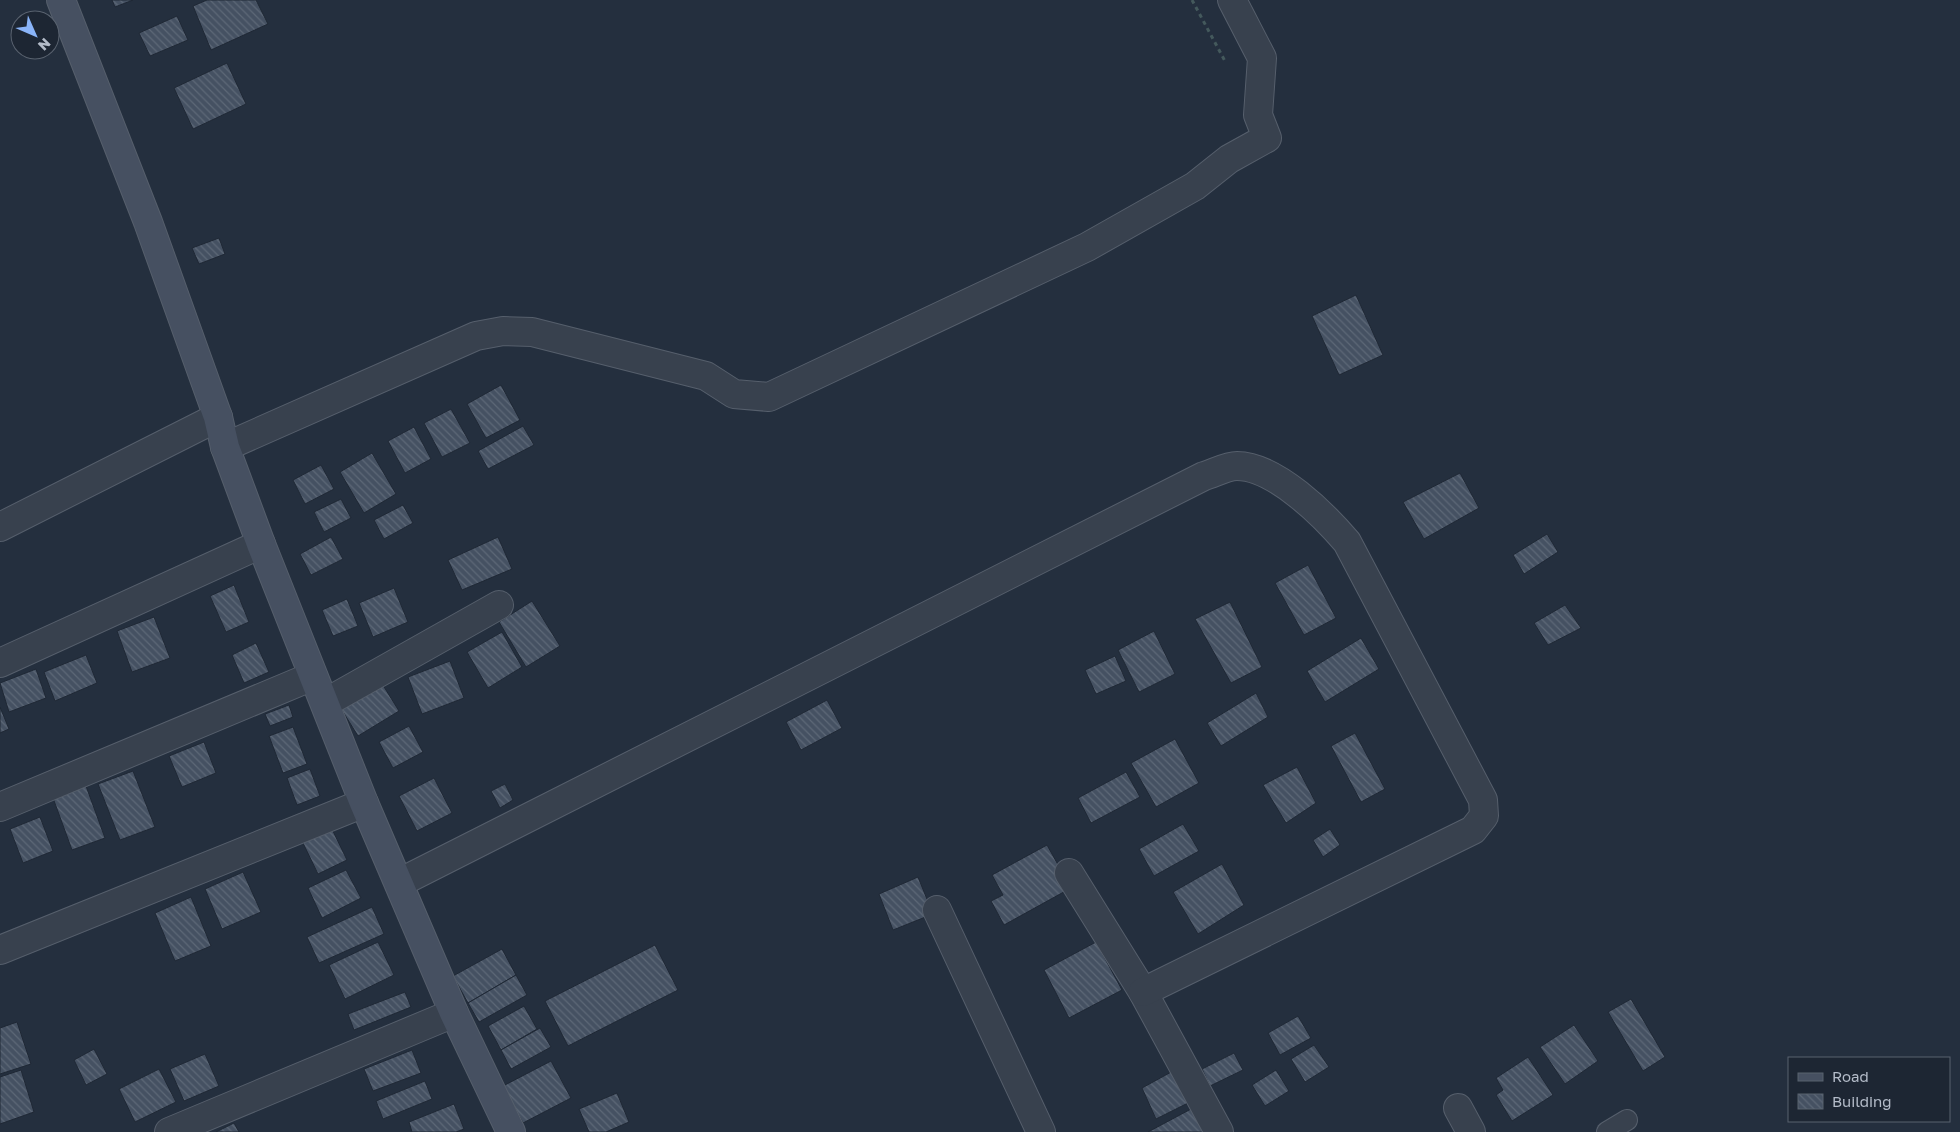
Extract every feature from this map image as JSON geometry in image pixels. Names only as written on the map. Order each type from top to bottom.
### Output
[{"type":"main road","points":[[61,0],[148,222],[218,417],[225,447],[313,676],[364,803],[454,1013],[511,1132]]},
{"type":"street","points":[[225,447],[476,336],[503,331],[541,334],[706,376],[734,394],[769,397],[1087,247],[1195,186],[1229,159],[1267,138],[1258,115],[1262,58],[1232,0]]},
{"type":"street","points":[[0,527],[218,417]]},
{"type":"street","points":[[399,883],[1204,476],[1236,466],[1264,471],[1280,480],[1334,526],[1347,542],[1483,800],[1484,816],[1473,830],[1143,992]]},
{"type":"street","points":[[0,663],[261,544]]},
{"type":"street","points":[[325,703],[499,605]]},
{"type":"street","points":[[0,807],[313,676]]},
{"type":"street","points":[[0,950],[364,803]]},
{"type":"street","points":[[1069,873],[1143,992],[1219,1132]]},
{"type":"street","points":[[937,910],[1042,1132]]},
{"type":"street","points":[[169,1132],[454,1013]]},
{"type":"street","points":[[1458,1108],[1471,1132]]},
{"type":"lane","points":[[1607,1132],[1628,1120]]},
{"type":"building","points":[[112,0],[133,0],[115,7]]},
{"type":"building","points":[[207,0],[256,0],[268,24],[211,50],[193,6]]},
{"type":"building","points":[[177,16],[188,40],[150,56],[139,33]]},
{"type":"building","points":[[227,63],[246,104],[193,129],[174,88]]},
{"type":"building","points":[[219,238],[225,254],[199,264],[192,248]]},
{"type":"building","points":[[1356,295],[1383,355],[1339,375],[1312,316]]},
{"type":"building","points":[[501,385],[520,420],[486,438],[467,404]]},
{"type":"building","points":[[451,409],[470,443],[442,457],[424,423]]},
{"type":"building","points":[[523,426],[534,445],[488,469],[478,451]]},
{"type":"building","points":[[414,427],[431,459],[405,473],[388,441]]},
{"type":"building","points":[[372,453],[396,494],[364,513],[340,472]]},
{"type":"building","points":[[321,465],[334,489],[305,504],[293,480]]},
{"type":"building","points":[[1460,473],[1479,508],[1424,539],[1403,502]]},
{"type":"building","points":[[341,499],[351,518],[324,532],[314,512]]},
{"type":"building","points":[[403,505],[413,523],[384,539],[374,520]]},
{"type":"building","points":[[1547,534],[1558,552],[1524,574],[1513,555]]},
{"type":"building","points":[[331,537],[343,559],[311,575],[300,554]]},
{"type":"building","points":[[498,537],[512,569],[462,590],[448,560]]},
{"type":"building","points":[[1308,565],[1336,618],[1304,635],[1275,583]]},
{"type":"building","points":[[234,585],[249,622],[226,632],[210,596]]},
{"type":"building","points":[[394,588],[408,622],[373,637],[359,603]]},
{"type":"building","points":[[347,599],[358,626],[333,636],[322,610]]},
{"type":"building","points":[[532,601],[560,646],[526,667],[499,622]]},
{"type":"building","points":[[1230,602],[1262,667],[1231,683],[1195,619]]},
{"type":"building","points":[[1565,605],[1581,628],[1548,645],[1534,623]]},
{"type":"building","points":[[154,617],[170,658],[132,672],[117,631]]},
{"type":"building","points":[[1154,631],[1175,674],[1139,692],[1118,650]]},
{"type":"building","points":[[502,632],[522,667],[488,688],[467,652]]},
{"type":"building","points":[[1361,638],[1379,669],[1325,702],[1307,671]]},
{"type":"building","points":[[256,643],[269,672],[244,683],[232,655]]},
{"type":"building","points":[[86,655],[97,683],[55,701],[44,672]]},
{"type":"building","points":[[1115,656],[1126,681],[1096,694],[1085,670]]},
{"type":"building","points":[[450,661],[464,698],[422,714],[408,677]]},
{"type":"building","points":[[36,669],[46,698],[9,712],[0,683]]},
{"type":"building","points":[[381,682],[399,711],[358,736],[340,707]]},
{"type":"building","points":[[1256,693],[1268,717],[1221,746],[1207,723]]},
{"type":"building","points":[[827,700],[842,728],[801,750],[786,722]]},
{"type":"building","points":[[289,705],[293,717],[270,726],[265,714]]},
{"type":"building","points":[[0,707],[9,729],[0,733]]},
{"type":"building","points":[[409,726],[423,752],[393,768],[379,742]]},
{"type":"building","points":[[293,727],[307,764],[283,773],[269,736]]},
{"type":"building","points":[[1355,733],[1385,789],[1361,802],[1331,746]]},
{"type":"building","points":[[1175,739],[1199,783],[1156,807],[1131,763]]},
{"type":"building","points":[[204,742],[216,773],[182,787],[169,756]]},
{"type":"building","points":[[1297,767],[1316,803],[1286,823],[1263,785]]},
{"type":"building","points":[[310,769],[320,796],[297,805],[287,778]]},
{"type":"building","points":[[133,771],[155,827],[120,840],[98,784]]},
{"type":"building","points":[[1126,772],[1140,797],[1091,823],[1078,798]]},
{"type":"building","points":[[434,778],[452,813],[417,831],[399,796]]},
{"type":"building","points":[[505,784],[513,800],[500,808],[491,791]]},
{"type":"building","points":[[86,786],[105,838],[72,850],[53,798]]},
{"type":"building","points":[[40,817],[53,851],[23,863],[10,829]]},
{"type":"building","points":[[1183,824],[1199,851],[1154,876],[1139,849]]},
{"type":"building","points":[[331,827],[347,860],[318,874],[302,841]]},
{"type":"building","points":[[1330,829],[1340,845],[1323,857],[1313,840]]},
{"type":"building","points":[[1047,845],[1071,888],[1004,925],[991,901],[1003,895],[992,875]]},
{"type":"building","points":[[1222,864],[1244,905],[1198,934],[1173,892]]},
{"type":"building","points":[[346,870],[361,898],[322,918],[308,888]]},
{"type":"building","points":[[243,872],[261,912],[222,929],[205,889]]},
{"type":"building","points":[[918,877],[933,914],[893,930],[879,894]]},
{"type":"building","points":[[191,897],[211,946],[175,961],[155,913]]},
{"type":"building","points":[[372,907],[384,934],[319,963],[307,937]]},
{"type":"building","points":[[378,942],[394,975],[345,999],[329,965]]},
{"type":"building","points":[[1096,942],[1122,990],[1069,1018],[1044,970]]},
{"type":"building","points":[[655,945],[678,990],[568,1046],[545,1001]]},
{"type":"building","points":[[502,949],[516,975],[468,1003],[453,976]]},
{"type":"building","points":[[516,975],[527,995],[479,1022],[468,1003]]},
{"type":"building","points":[[405,992],[411,1007],[354,1030],[348,1014]]},
{"type":"building","points":[[1631,999],[1665,1057],[1643,1071],[1608,1012]]},
{"type":"building","points":[[524,1006],[537,1029],[501,1050],[488,1026]]},
{"type":"building","points":[[1298,1016],[1311,1038],[1280,1055],[1268,1033]]},
{"type":"building","points":[[17,1022],[31,1064],[0,1074],[0,1028]]},
{"type":"building","points":[[1574,1025],[1598,1061],[1565,1084],[1540,1047]]},
{"type":"building","points":[[540,1028],[551,1047],[511,1069],[501,1050]]},
{"type":"building","points":[[1314,1045],[1329,1067],[1305,1082],[1291,1059]]},
{"type":"building","points":[[94,1049],[107,1074],[86,1085],[74,1060]]},
{"type":"building","points":[[412,1050],[421,1073],[373,1091],[364,1069]]},
{"type":"building","points":[[1234,1053],[1243,1070],[1210,1086],[1202,1069]]},
{"type":"building","points":[[205,1054],[219,1086],[184,1101],[170,1069]]},
{"type":"building","points":[[1528,1057],[1553,1095],[1512,1121],[1496,1095],[1503,1090],[1496,1078]]},
{"type":"building","points":[[551,1061],[571,1098],[523,1123],[503,1086]]},
{"type":"building","points":[[159,1069],[176,1102],[135,1122],[119,1089]]},
{"type":"building","points":[[21,1070],[34,1112],[0,1124],[0,1077]]},
{"type":"building","points":[[1276,1070],[1289,1091],[1265,1106],[1252,1085]]},
{"type":"building","points":[[1173,1071],[1190,1102],[1156,1119],[1142,1088]]},
{"type":"building","points":[[425,1081],[432,1099],[383,1119],[376,1101]]},
{"type":"building","points":[[617,1093],[629,1122],[606,1132],[589,1132],[579,1109]]},
{"type":"building","points":[[454,1104],[464,1129],[456,1132],[412,1132],[409,1122]]},
{"type":"building","points":[[1191,1109],[1203,1132],[1148,1132]]},
{"type":"building","points":[[234,1123],[239,1132],[216,1132]]}]
